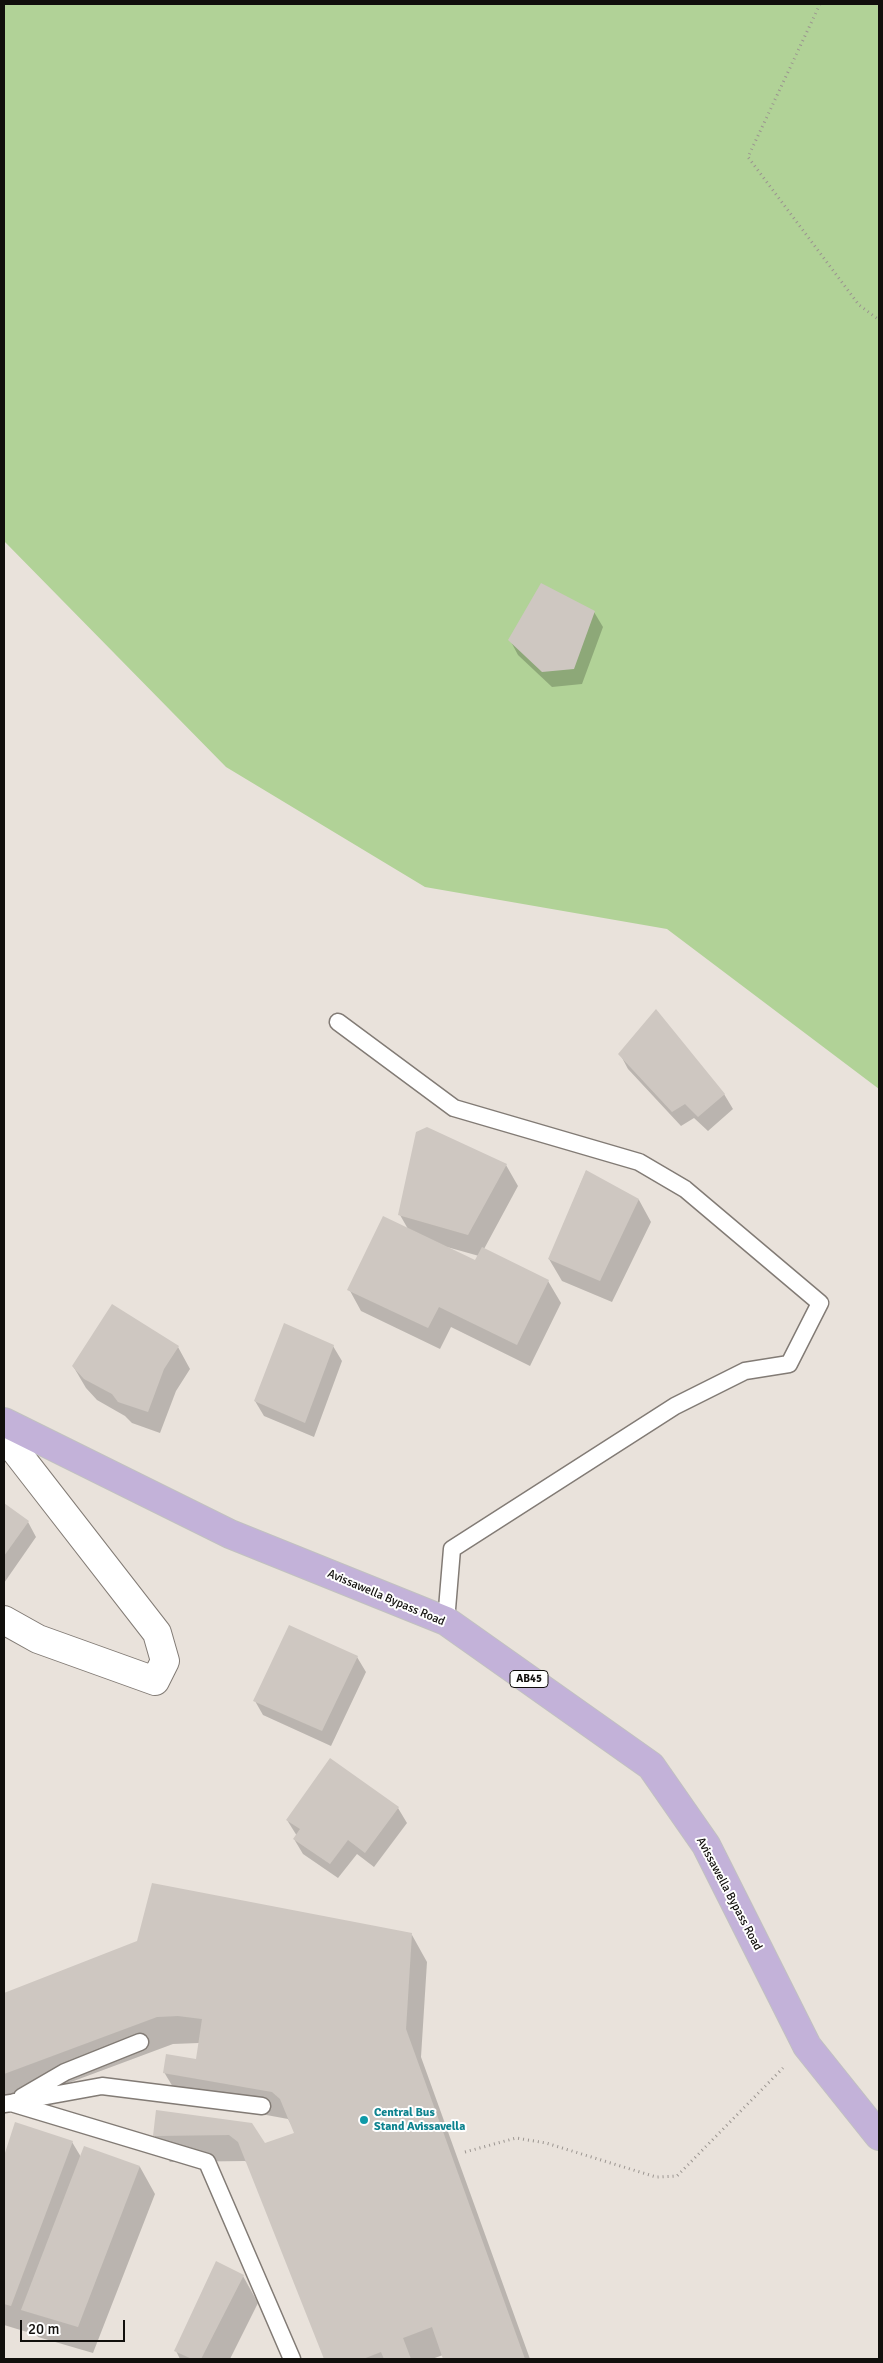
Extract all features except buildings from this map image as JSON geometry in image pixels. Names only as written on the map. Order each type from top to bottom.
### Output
[{"type":"main road","name":"Avissawella Bypass Road","points":[[4,1422],[230,1534],[446,1621],[651,1766],[706,1844],[807,2046],[879,2136]]},
{"type":"street","points":[[4,1436],[157,1633],[165,1661],[156,1681],[38,1639],[4,1620]]},
{"type":"lane","points":[[338,1022],[454,1108],[639,1162],[677,1184],[820,1303],[789,1364],[745,1371],[675,1406],[452,1549],[446,1621]]},
{"type":"lane","points":[[8,2103],[64,2072],[140,2042]]},
{"type":"lane","points":[[8,2103],[102,2086],[262,2106]]},
{"type":"lane","points":[[8,2103],[207,2162],[292,2359]]},
{"type":"path","points":[[820,4],[748,157],[858,305],[879,320]]},
{"type":"path","points":[[465,2152],[516,2138],[546,2144],[656,2177],[678,2176],[807,2046]]},
{"type":"green space","points":[[4,4],[879,4],[879,1089],[667,929],[425,887],[226,767],[4,541]]},
{"type":"place","name":"Central Bus Stand Avissavella","points":[[364,2120]]}]
